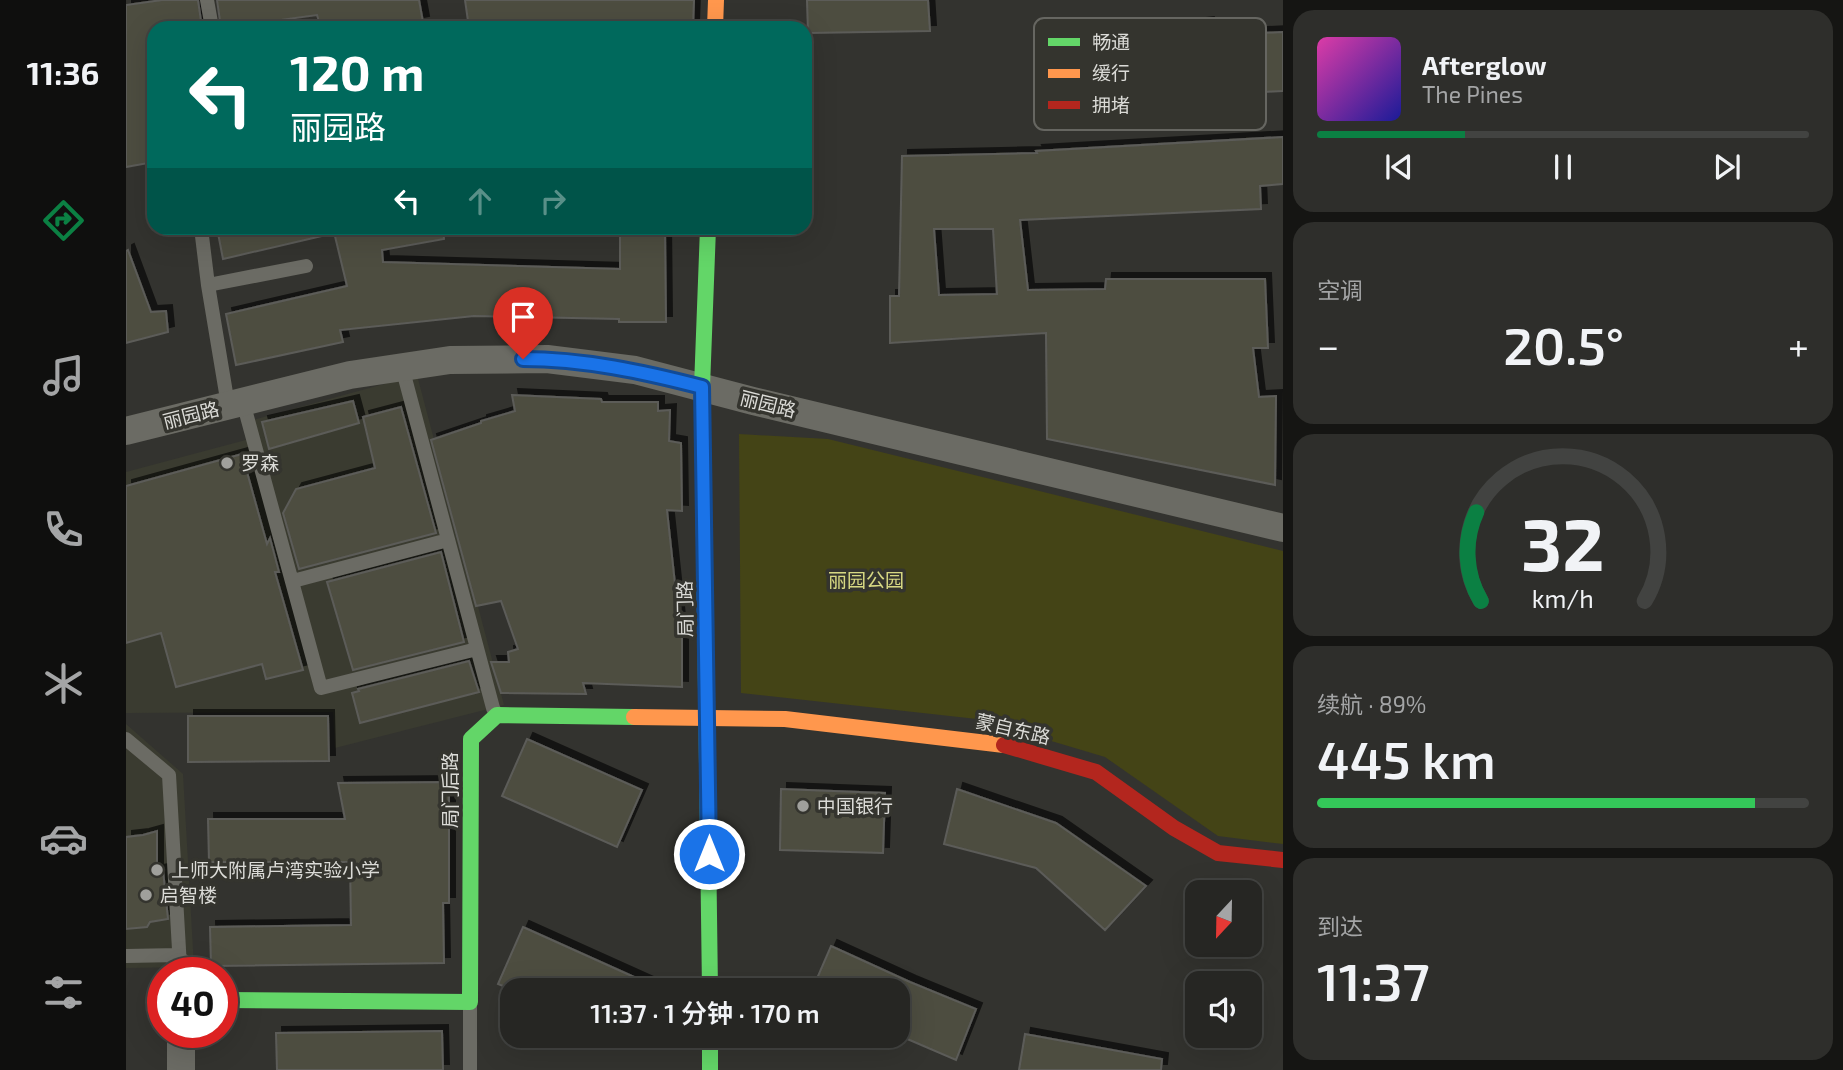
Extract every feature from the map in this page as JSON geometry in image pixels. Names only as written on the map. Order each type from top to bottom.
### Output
[{"type":"street","points":[[715,21],[716,0]]},
{"type":"street","name":"局门路","points":[[708,235],[702,387],[710,978]]},
{"type":"street","name":"丽园路","points":[[126,431],[349,375],[450,360],[547,359],[635,370],[753,401],[1283,528]]},
{"type":"street","points":[[497,715],[707,717]]},
{"type":"street","name":"局门后路","points":[[470,1002],[471,739],[497,715]]},
{"type":"street","name":"蒙自东路","points":[[707,717],[785,719],[999,743],[1096,772],[1174,828],[1218,853],[1283,860]]},
{"type":"street","points":[[238,1000],[470,1002]]},
{"type":"street","points":[[181,1048],[181,1070]]},
{"type":"street","points":[[710,1048],[710,1070]]},
{"type":"lane","points":[[207,0],[211,21]]},
{"type":"lane","points":[[202,235],[208,285],[235,404],[293,582],[321,688],[477,649]]},
{"type":"lane","points":[[208,285],[306,266]]},
{"type":"lane","points":[[402,367],[497,715]]},
{"type":"lane","points":[[293,582],[448,540]]},
{"type":"lane","points":[[126,738],[169,775],[179,957]]},
{"type":"lane","points":[[126,957],[147,960]]},
{"type":"lane","points":[[470,1002],[470,1070]]},
{"type":"shaded area","points":[[417,375],[504,705],[335,748],[333,712],[126,713],[126,472],[257,437],[253,420]]},
{"type":"shaded area","name":"上师大附属卢湾实验小学","points":[[126,724],[183,774],[193,957],[147,957],[147,968],[126,968]]},
{"type":"green space","name":"丽园公园","points":[[739,434],[828,439],[1283,551],[1283,844],[1218,836],[1105,757],[977,719],[741,693]]},
{"type":"building","points":[[162,0],[198,0],[201,21],[147,21],[147,163],[126,167],[126,5]]},
{"type":"building","points":[[217,0],[419,0],[423,21],[319,21],[317,15],[272,21],[220,21]]},
{"type":"building","points":[[465,0],[694,0],[693,21],[468,21]]},
{"type":"building","points":[[807,0],[928,0],[930,31],[812,33],[812,21],[808,21]]},
{"type":"building","points":[[1283,32],[1283,91],[1266,92],[1266,33]]},
{"type":"building","points":[[1283,137],[1283,184],[1260,186],[1261,209],[1020,220],[1028,290],[1105,289],[1106,279],[1265,279],[1268,348],[1253,348],[1259,397],[1276,396],[1275,485],[1047,439],[1046,333],[890,343],[890,296],[899,296],[902,156],[1037,153],[1036,151]],"holes":[[[934,229],[993,229],[997,294],[939,295]]]},
{"type":"building","points":[[218,235],[322,235],[322,236],[223,259]]},
{"type":"building","points":[[335,235],[444,235],[444,239],[382,250],[383,262],[620,269],[620,235],[665,235],[666,322],[474,316],[340,330],[343,342],[236,365],[226,314],[347,286]]},
{"type":"building","points":[[128,250],[151,312],[166,311],[168,332],[126,343],[126,251]]},
{"type":"building","points":[[512,395],[601,399],[602,402],[658,402],[658,411],[670,410],[669,441],[681,443],[682,511],[667,510],[679,621],[682,621],[682,687],[583,683],[586,694],[501,693],[491,662],[509,662],[508,652],[518,649],[501,601],[476,606],[431,440],[515,411]]},
{"type":"building","points":[[353,401],[359,423],[269,449],[262,422]]},
{"type":"building","points":[[401,407],[436,533],[299,569],[283,513],[296,489],[375,468],[363,417]]},
{"type":"building","points":[[242,454],[267,544],[270,538],[279,572],[275,572],[303,670],[266,679],[262,664],[176,687],[161,633],[126,643],[126,486]]},
{"type":"building","points":[[441,552],[464,642],[353,670],[327,582]]},
{"type":"building","points":[[469,661],[479,692],[360,723],[352,693],[359,691],[358,689]]},
{"type":"building","points":[[188,716],[328,716],[329,761],[188,762]]},
{"type":"building","points":[[527,739],[642,790],[617,847],[502,796]]},
{"type":"building","points":[[449,782],[449,903],[443,903],[444,963],[238,966],[238,957],[211,957],[210,927],[351,925],[350,862],[209,862],[208,819],[345,819],[338,783]]},
{"type":"building","points":[[781,789],[885,793],[883,853],[780,850]]},
{"type":"building","points":[[957,789],[1056,823],[1146,886],[1105,930],[1036,868],[944,844]]},
{"type":"building","name":"启智楼","points":[[157,831],[157,871],[163,870],[168,919],[150,922],[147,927],[126,929],[126,837]]},
{"type":"building","points":[[523,927],[636,978],[501,978]]},
{"type":"building","points":[[831,946],[901,978],[817,978]]},
{"type":"building","points":[[910,982],[976,1009],[956,1060],[910,1040]]},
{"type":"building","points":[[442,1031],[443,1070],[277,1070],[276,1033]]},
{"type":"building","points":[[1025,1034],[1162,1059],[1161,1070],[1019,1070]]},
{"type":"traffic: fast","points":[[708,235],[702,387],[710,978]]},
{"type":"traffic: fast","points":[[238,1000],[470,1002],[471,739],[497,715],[634,717]]},
{"type":"traffic: fast","points":[[710,1048],[710,1070]]},
{"type":"traffic: slow","points":[[715,21],[716,0]]},
{"type":"traffic: slow","points":[[634,717],[785,719],[1004,745]]},
{"type":"traffic: jam","points":[[1004,745],[1096,772],[1174,828],[1218,853],[1283,860]]},
{"type":"place","name":"罗森","points":[[227,463]]},
{"type":"place","name":"中国银行","points":[[803,806]]},
{"type":"place","name":"上师大附属卢湾实验小学","points":[[157,870]]},
{"type":"place","name":"启智楼","points":[[146,895]]},
{"type":"route","points":[[523,359],[547,359],[635,370],[702,387],[709,854]]}]
